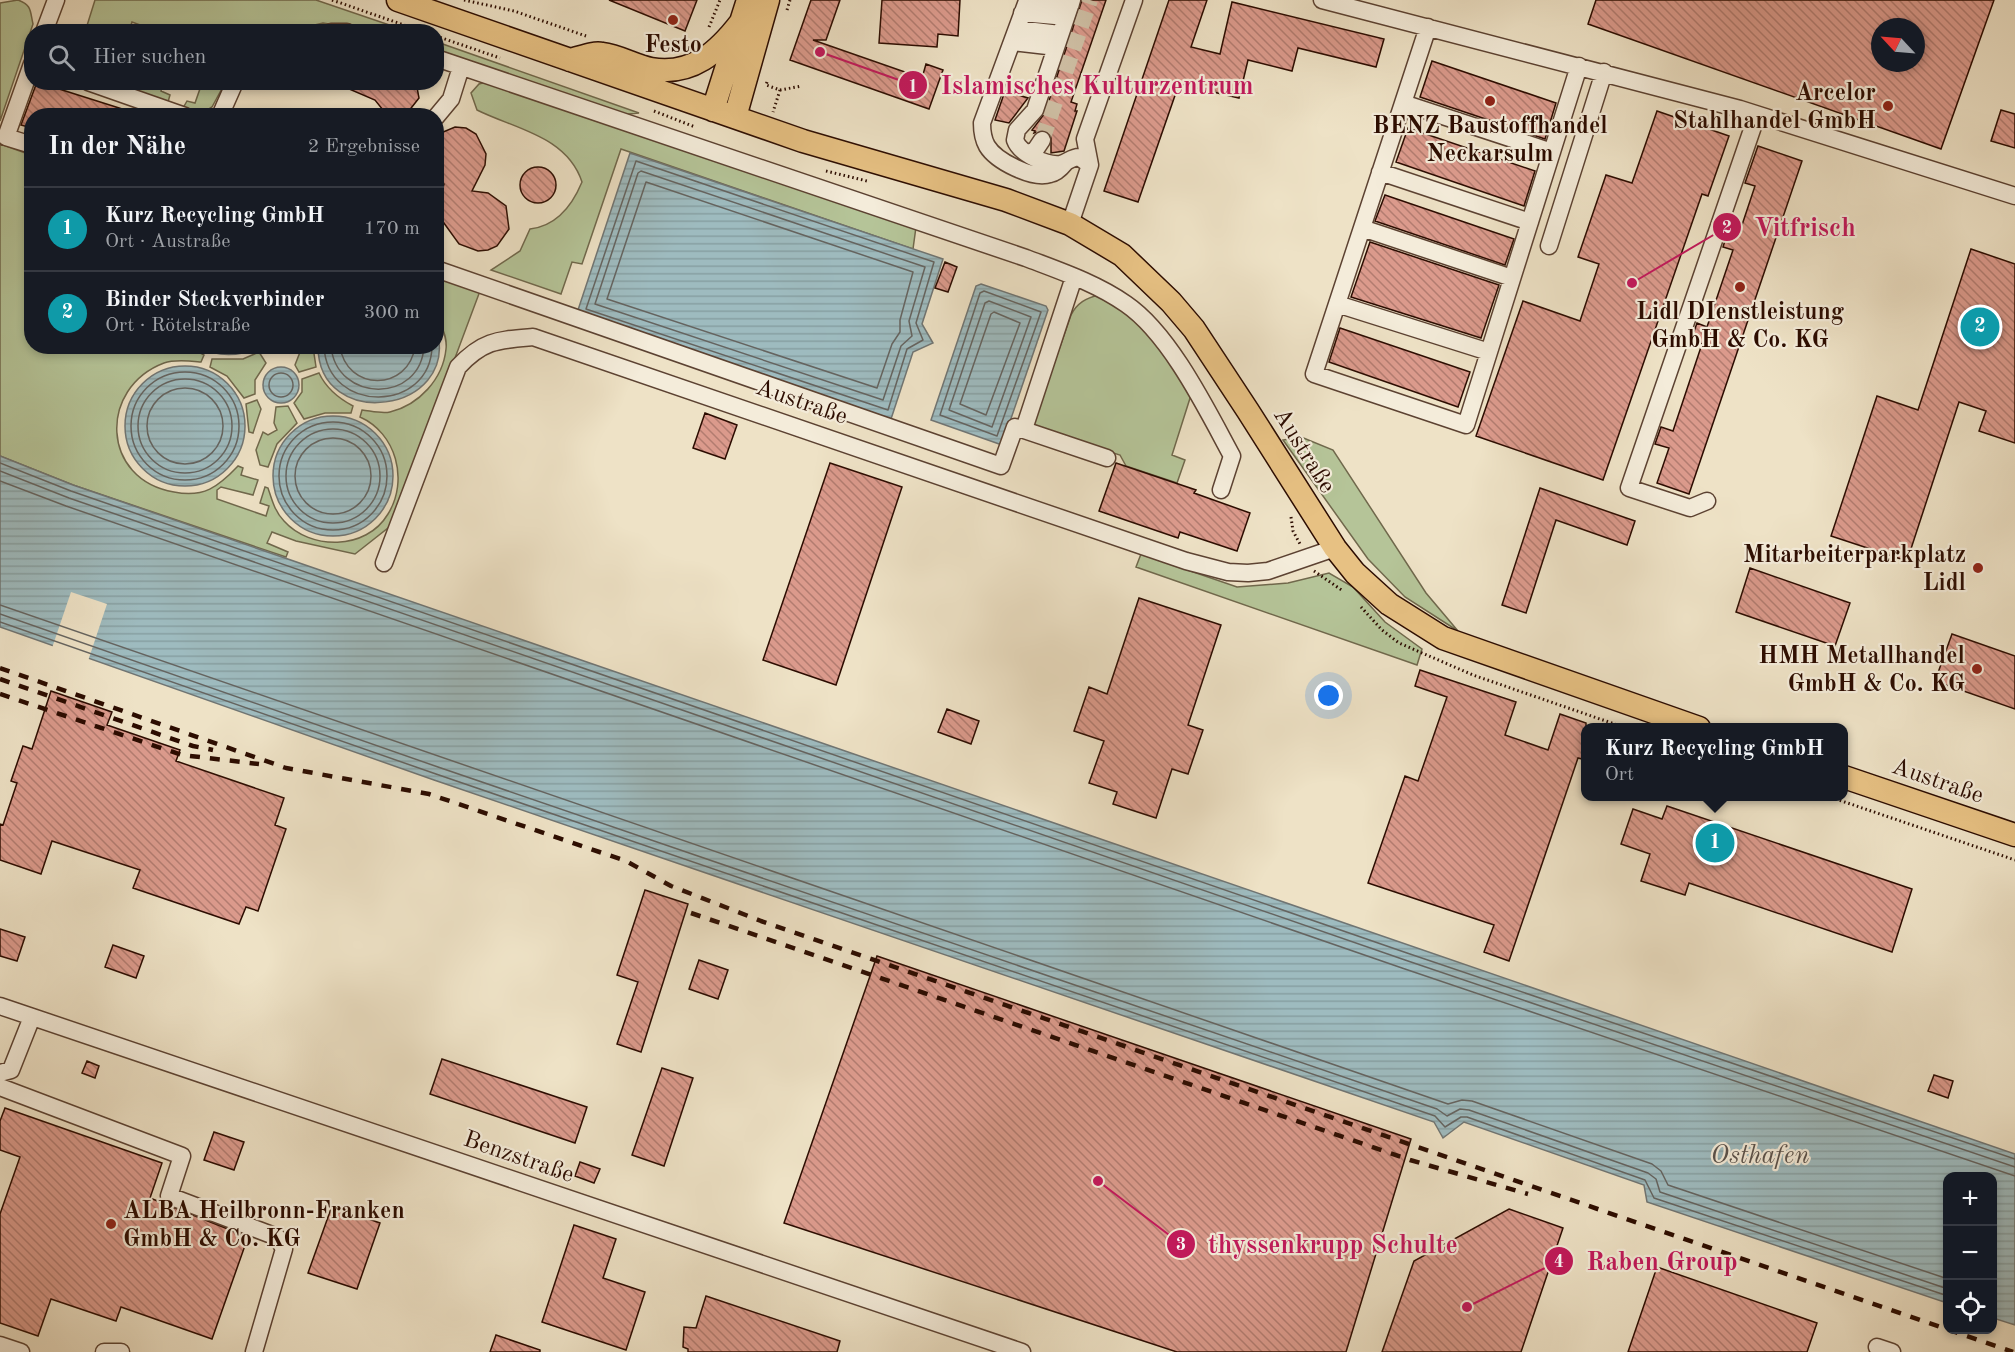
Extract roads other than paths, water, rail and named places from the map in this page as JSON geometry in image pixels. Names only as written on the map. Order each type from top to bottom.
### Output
[{"type":"main road","name":"Austraße","points":[[398,0],[768,129],[1006,200],[1070,224],[1122,255],[1148,278],[1194,329],[1335,548],[1355,573],[1389,604],[1443,638],[1685,723]]},
{"type":"main road","points":[[713,110],[748,0]]},
{"type":"main road","points":[[735,117],[777,6]]},
{"type":"main road","points":[[570,60],[600,53],[652,69],[686,68],[709,57],[730,37],[741,22]]},
{"type":"main road","name":"Austraße","points":[[1848,778],[2015,835]]},
{"type":"street","points":[[47,24],[56,0]]},
{"type":"street","points":[[1070,224],[1090,165],[1084,145],[1086,135],[1134,0]]},
{"type":"street","points":[[1322,0],[1604,72],[1756,114],[2015,196]]},
{"type":"street","points":[[1065,163],[1051,163],[1029,154],[1018,148],[1015,136],[1035,110],[1069,7],[1027,1],[982,123],[987,146],[996,156],[1036,175],[1052,174],[1065,163],[1079,157],[1090,165]]},
{"type":"street","points":[[1428,27],[1314,374],[1466,425],[1579,66]]},
{"type":"street","points":[[1014,36],[1058,40]]},
{"type":"street","points":[[444,61],[1074,277],[1128,305],[1162,340],[1202,400],[1232,456],[1221,490]]},
{"type":"street","points":[[444,108],[451,99],[461,67]]},
{"type":"street","points":[[1550,246],[1604,72]]},
{"type":"street","points":[[24,81],[5,123],[6,137],[24,143]]},
{"type":"street","points":[[111,90],[161,108]]},
{"type":"street","points":[[224,108],[231,90]]},
{"type":"street","points":[[1403,103],[1552,152]]},
{"type":"street","points":[[1707,501],[1690,508],[1629,488],[1756,114]]},
{"type":"street","points":[[1029,154],[1042,140]]},
{"type":"street","points":[[1380,172],[1530,222]]},
{"type":"street","points":[[1362,228],[1512,278]]},
{"type":"street","points":[[444,272],[1001,465],[1015,427],[1107,458]]},
{"type":"street","points":[[1024,429],[1074,277]]},
{"type":"street","points":[[1337,304],[1489,352]]},
{"type":"street","name":"Austraße","points":[[384,563],[458,367],[475,349],[502,340],[533,337],[1186,561],[1228,572],[1268,571],[1335,548]]},
{"type":"street","name":"Benzstraße","points":[[0,1006],[1022,1352]]},
{"type":"street","points":[[0,1074],[11,1070],[32,1017]]},
{"type":"street","points":[[0,1087],[182,1156],[169,1196],[277,1237],[284,1249],[254,1352]]},
{"type":"street","points":[[0,1345],[21,1352]]},
{"type":"street","points":[[104,1352],[121,1352]]},
{"type":"water","points":[[630,153],[943,259],[922,324],[933,343],[913,352],[891,419],[577,313]]},
{"type":"water","points":[[981,284],[1046,306],[1048,310],[1002,445],[931,420],[976,286]]},
{"type":"water","points":[[320,354],[438,354],[438,359],[428,380],[409,395],[386,402],[361,401],[340,392],[324,374]]},
{"type":"water","points":[[185,366],[208,370],[228,383],[241,403],[245,426],[241,449],[228,469],[208,482],[185,486],[162,482],[142,469],[129,449],[125,426],[129,403],[142,383],[162,370]]},
{"type":"water","points":[[281,367],[294,372],[299,385],[294,398],[281,403],[268,398],[263,385],[268,372]]},
{"type":"water","points":[[333,416],[356,420],[376,433],[389,453],[393,476],[389,499],[376,519],[356,532],[333,536],[310,532],[290,519],[277,499],[273,476],[277,453],[290,433],[310,420]]},
{"type":"water","name":"Osthafen","points":[[0,456],[73,485],[2015,1154],[2015,1325],[1997,1319],[1997,1172],[1943,1172],[1943,1302],[1647,1202],[1644,1185],[1464,1122],[1443,1138],[1434,1122],[434,780],[0,627]]},
{"type":"tunnel","points":[[1042,140],[1090,0]]},
{"type":"railway","points":[[0,668],[286,768],[429,794],[626,861],[671,886],[761,921],[2013,1352]]},
{"type":"railway","points":[[0,679],[193,746],[213,750]]},
{"type":"railway","points":[[0,694],[182,755],[259,764]]},
{"type":"railway","points":[[691,913],[1410,1160],[1528,1194]]},
{"type":"place","name":"Festo","points":[[673,20]]},
{"type":"place","name":"Islamisches Kulturzentrum","points":[[820,52]]},
{"type":"place","name":"BENZ Baustoffhandel Neckarsulm","points":[[1490,101]]},
{"type":"place","name":"Arcelor Stahlhandel GmbH","points":[[1888,106]]},
{"type":"place","name":"Vitfrisch","points":[[1632,283]]},
{"type":"place","name":"Lidl DIenstleistung GmbH & Co. KG","points":[[1740,287]]},
{"type":"place","name":"Binder Steckverbinder","points":[[1980,327]]},
{"type":"place","name":"Mitarbeiterparkplatz Lidl","points":[[1978,568]]},
{"type":"place","name":"HMH Metallhandel GmbH & Co. KG","points":[[1977,669]]},
{"type":"place","name":"Kurz Recycling GmbH","points":[[1715,843]]},
{"type":"place","name":"thyssenkrupp Schulte","points":[[1098,1181]]},
{"type":"place","name":"ALBA Heilbronn-Franken GmbH & Co. KG","points":[[111,1224]]},
{"type":"place","name":"Raben Group","points":[[1467,1307]]}]
